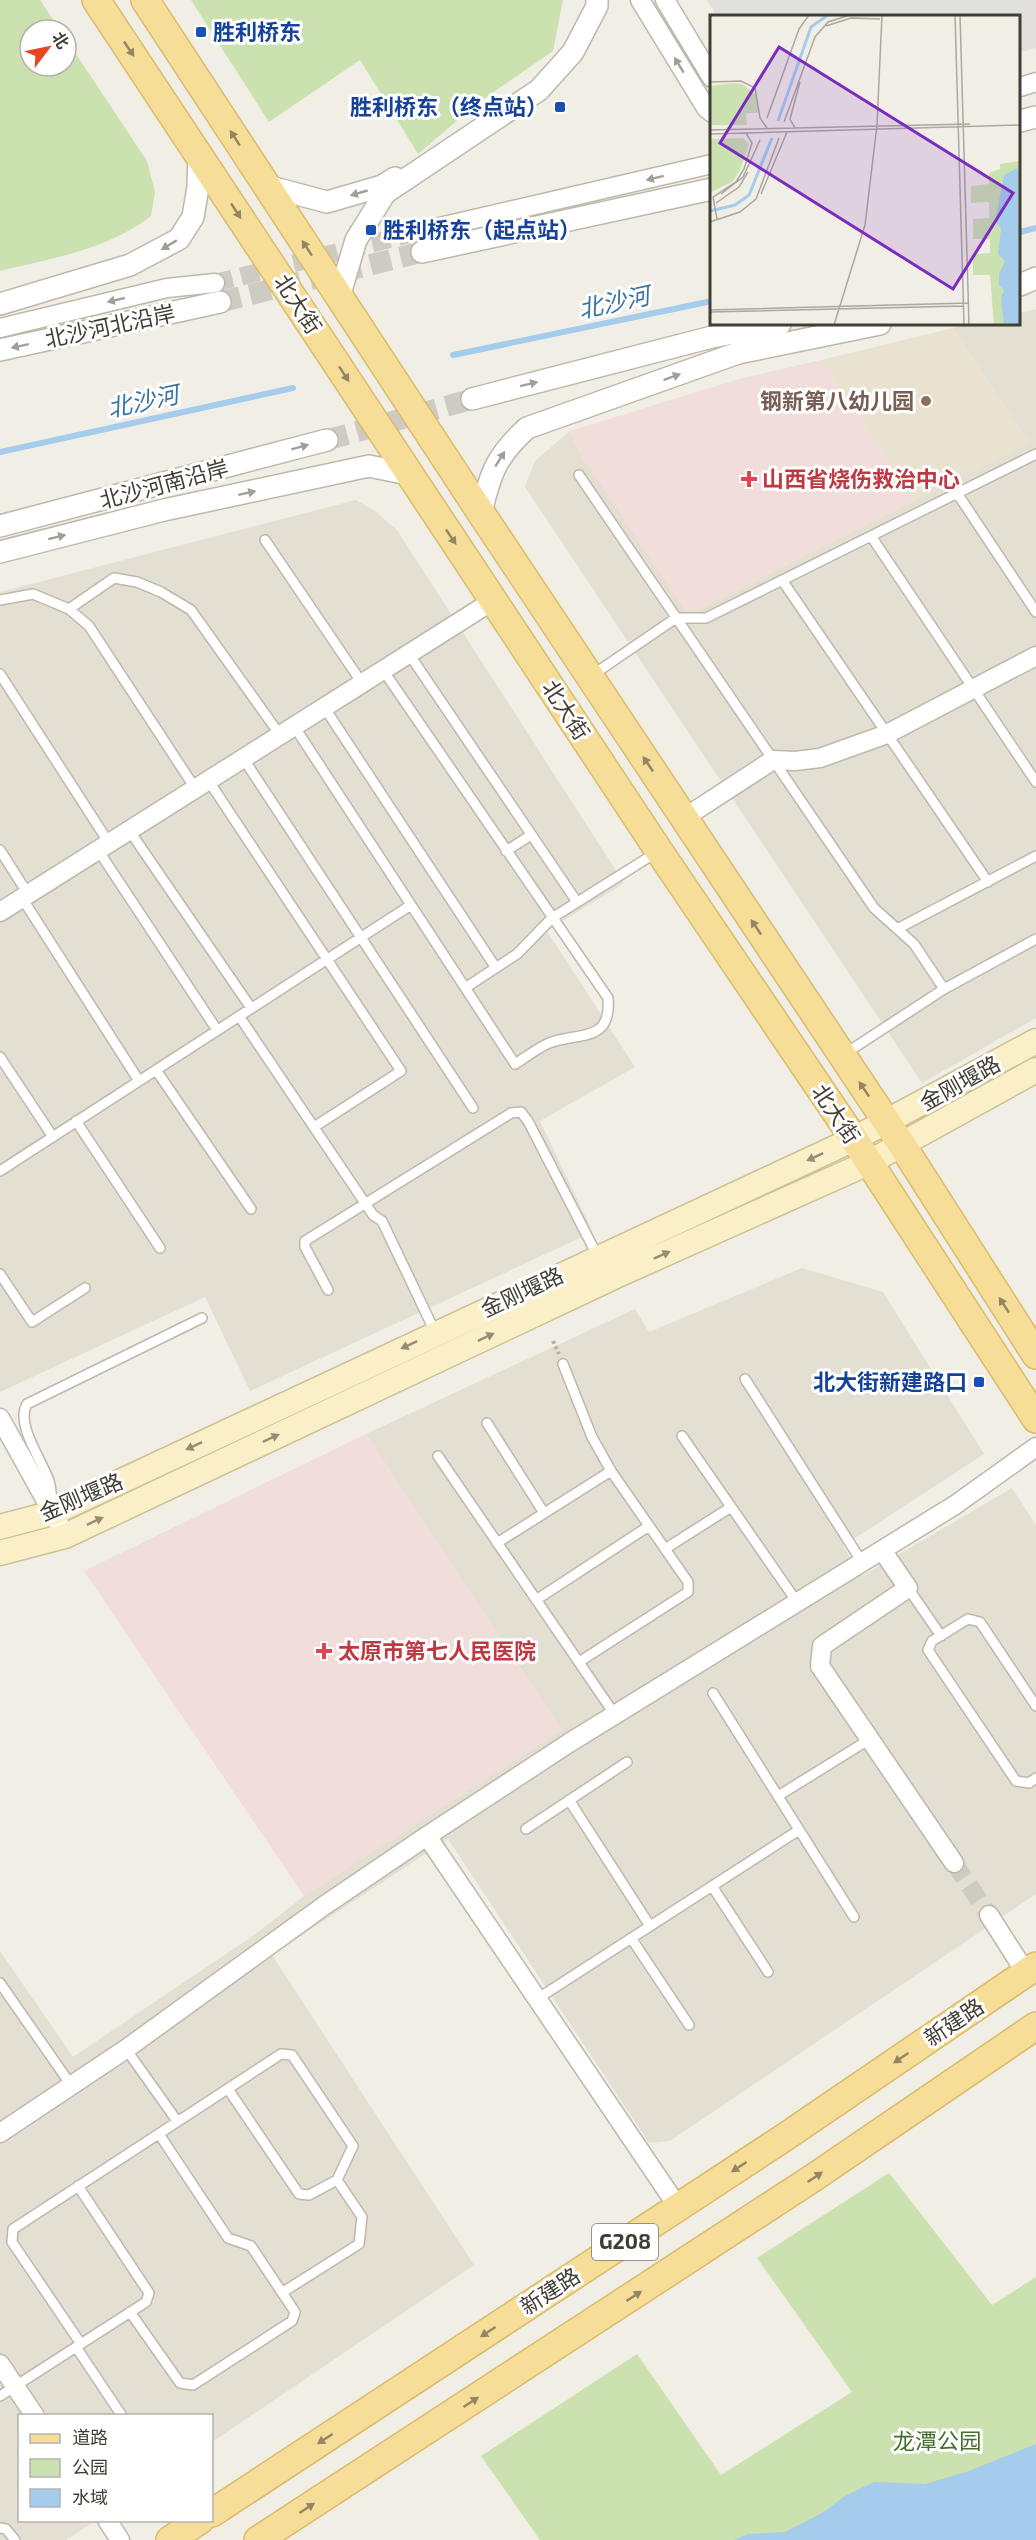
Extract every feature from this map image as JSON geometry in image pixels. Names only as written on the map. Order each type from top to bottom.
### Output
[{"type":"main road","name":"北大街","points":[[96,0],[408,474],[854,1139],[1036,1419]]},
{"type":"main road","name":"北大街","points":[[145,0],[481,513],[902,1145],[1036,1355]]},
{"type":"main road","name":"金刚堰路","points":[[0,1527],[53,1512],[441,1344],[598,1257],[854,1139],[1036,1041]]},
{"type":"main road","points":[[0,1553],[65,1536],[441,1344],[620,1274],[868,1163],[1036,1070]]},
{"type":"main road","name":"新建路","points":[[213,2512],[678,2207],[1031,1969]]},
{"type":"main road","name":"G208","points":[[258,2540],[813,2178],[1036,2026]]},
{"type":"main road","points":[[170,2540],[197,2522]]},
{"type":"street","points":[[267,186],[327,202],[382,186],[534,86],[568,49],[590,0]]},
{"type":"street","points":[[339,297],[356,240],[385,193],[539,90],[573,52],[597,6],[597,0]]},
{"type":"street","points":[[640,0],[710,111]]},
{"type":"street","points":[[665,0],[710,75]]},
{"type":"street","points":[[1021,87],[1036,82]]},
{"type":"street","points":[[1021,121],[1036,117]]},
{"type":"street","points":[[0,304],[130,265],[179,239],[193,217],[198,186],[199,154]]},
{"type":"street","points":[[420,242],[710,165]]},
{"type":"street","points":[[420,242],[710,189]]},
{"type":"street","points":[[1021,278],[1036,276]]},
{"type":"street","points":[[1021,284],[1036,276]]},
{"type":"street","points":[[0,328],[167,288],[218,292]]},
{"type":"street","name":"北沙河北沿岸","points":[[0,350],[218,292]]},
{"type":"street","points":[[472,399],[712,337],[770,326]]},
{"type":"street","points":[[481,513],[490,474],[509,445],[527,429],[738,353],[870,326]]},
{"type":"street","name":"北沙河南沿岸","points":[[0,526],[327,440]]},
{"type":"street","points":[[0,552],[164,510],[369,466],[408,474]]},
{"type":"street","points":[[0,912],[494,600]]},
{"type":"street","points":[[684,818],[773,760],[795,761],[820,758],[887,734],[1036,656]]},
{"type":"street","points":[[0,1418],[65,1536]]},
{"type":"street","points":[[0,2133],[126,2049],[325,1905],[427,1836],[615,1714],[955,1505],[1036,1447]]},
{"type":"street","points":[[882,1550],[908,1588],[822,1646],[820,1666],[954,1863]]},
{"type":"street","points":[[427,1836],[678,2207]]},
{"type":"street","points":[[989,1915],[1031,1969]]},
{"type":"street","points":[[0,2364],[8,2391],[34,2414]]},
{"type":"street","points":[[108,2522],[120,2540]]},
{"type":"lane","points":[[590,677],[676,618],[706,618],[1036,454]]},
{"type":"lane","points":[[579,475],[874,908],[914,944],[944,989]]},
{"type":"lane","points":[[957,493],[1036,612]]},
{"type":"lane","points":[[871,536],[1036,782]]},
{"type":"lane","points":[[265,540],[362,683]]},
{"type":"lane","points":[[69,609],[114,578],[137,582],[161,592],[191,610],[287,731],[411,905],[515,1064],[547,1044],[588,1035],[600,1029],[607,1020],[608,998],[383,670]]},
{"type":"lane","points":[[782,580],[988,882]]},
{"type":"lane","points":[[0,600],[33,594],[69,609],[89,626],[327,959],[401,1071],[314,1127]]},
{"type":"lane","points":[[409,654],[577,902]]},
{"type":"lane","points":[[0,674],[218,1030]]},
{"type":"lane","points":[[324,707],[496,968]]},
{"type":"lane","points":[[243,758],[473,1108]]},
{"type":"lane","points":[[129,830],[251,1008]]},
{"type":"lane","points":[[506,851],[531,835]]},
{"type":"lane","points":[[0,850],[25,896],[139,1081]]},
{"type":"lane","points":[[465,988],[517,954],[552,918],[659,851]]},
{"type":"lane","points":[[897,929],[1036,856]]},
{"type":"lane","points":[[0,1171],[411,905]]},
{"type":"lane","points":[[841,1056],[944,989],[1036,939]]},
{"type":"lane","points":[[239,1016],[373,1215],[382,1221],[441,1344]]},
{"type":"lane","points":[[0,1057],[53,1137]]},
{"type":"lane","points":[[156,1070],[251,1209]]},
{"type":"lane","points":[[328,1290],[304,1247],[305,1240],[511,1113],[521,1112],[528,1121],[598,1257]]},
{"type":"lane","points":[[76,1121],[160,1248]]},
{"type":"lane","points":[[0,1274],[32,1322],[85,1288]]},
{"type":"lane","points":[[53,1512],[50,1482],[23,1422],[23,1411],[27,1404],[202,1318]]},
{"type":"lane","points":[[563,1364],[592,1437],[611,1471],[688,1582],[688,1592],[579,1662]]},
{"type":"lane","points":[[745,1379],[861,1562]]},
{"type":"lane","points":[[487,1423],[544,1513]]},
{"type":"lane","points":[[682,1436],[797,1602]]},
{"type":"lane","points":[[438,1456],[615,1714]]},
{"type":"lane","points":[[497,1543],[611,1471]]},
{"type":"lane","points":[[665,1549],[731,1507]]},
{"type":"lane","points":[[536,1600],[649,1526]]},
{"type":"lane","points":[[908,1588],[941,1636]]},
{"type":"lane","points":[[1036,1706],[980,1622],[968,1619],[932,1641],[928,1650],[1016,1781],[1029,1783],[1036,1778]]},
{"type":"lane","points":[[713,1693],[854,1917]]},
{"type":"lane","points":[[778,1796],[870,1739]]},
{"type":"lane","points":[[526,1829],[627,1762]]},
{"type":"lane","points":[[569,1800],[650,1926]]},
{"type":"lane","points":[[537,1999],[799,1830]]},
{"type":"lane","points":[[712,1886],[768,1972]]},
{"type":"lane","points":[[631,1938],[689,2025]]},
{"type":"lane","points":[[0,1983],[71,2085]]},
{"type":"lane","points":[[126,2049],[177,2121]]},
{"type":"lane","points":[[121,2414],[12,2242],[13,2229],[281,2054],[292,2055],[353,2146],[337,2180],[309,2195],[299,2194],[228,2089]]},
{"type":"lane","points":[[130,2312],[180,2384],[193,2385],[292,2320],[295,2312],[251,2246],[228,2238],[159,2134]]},
{"type":"lane","points":[[283,2292],[359,2244],[362,2217],[337,2180]]},
{"type":"lane","points":[[8,2391],[146,2302],[149,2293],[78,2186]]},
{"type":"lane","points":[[0,2528],[6,2529],[15,2540]]},
{"type":"shaded area","points":[[707,0],[1036,0],[1036,48],[1021,52],[1021,15],[716,15]]},
{"type":"shaded area","points":[[1036,309],[1036,1018],[922,1083],[525,487],[535,461],[570,431],[582,457],[695,611],[1030,443],[953,328],[1021,326],[1021,313]]},
{"type":"shaded area","name":"钢新第八幼儿园","points":[[953,328],[1031,443],[915,501],[821,360]]},
{"type":"shaded area","name":"山西省烧伤救治中心","points":[[821,360],[915,501],[695,611],[685,611],[582,457],[570,431],[739,379]]},
{"type":"shaded area","points":[[356,500],[375,511],[397,530],[624,883],[547,931],[635,1067],[540,1121],[591,1228],[582,1237],[250,1391],[205,1297],[0,1392],[0,592]]},
{"type":"shaded area","points":[[802,1268],[883,1292],[984,1454],[843,1546],[862,1576],[1012,1488],[1036,1525],[1036,1894],[670,2141],[649,2143],[448,1839],[272,1955],[474,2265],[213,2441],[213,2414],[18,2414],[18,2522],[93,2522],[66,2540],[0,2540],[0,1951],[73,2057],[257,1933],[304,1896],[562,1730],[366,1434],[635,1309],[649,1332]]},
{"type":"shaded area","name":"太原市第七人民医院","points":[[366,1434],[562,1730],[304,1896],[84,1571]]},
{"type":"green space","points":[[0,0],[40,0],[52,18],[18,18],[18,78],[78,78],[78,57],[147,161],[155,192],[151,216],[134,228],[98,245],[0,271]]},
{"type":"green space","points":[[191,0],[563,0],[553,51],[479,102],[418,154],[360,60],[269,122]]},
{"type":"green space","name":"龙潭公园","points":[[889,2173],[992,2305],[1036,2277],[1036,2540],[540,2540],[481,2456],[637,2354],[721,2475],[852,2392],[757,2258]]},
{"type":"water","points":[[1036,2444],[1036,2540],[734,2540],[748,2534],[785,2532],[822,2513],[845,2496],[874,2482],[925,2484],[966,2472]]},
{"type":"waterway","name":"北沙河","points":[[1021,232],[1036,228]]},
{"type":"waterway","name":"北沙河","points":[[453,355],[710,301]]},
{"type":"waterway","name":"北沙河","points":[[0,452],[293,388]]},
{"type":"tunnel","points":[[215,283],[418,232]]},
{"type":"tunnel","points":[[220,302],[422,252]]},
{"type":"tunnel","points":[[327,440],[472,399]]},
{"type":"tunnel","points":[[954,1863],[989,1915]]},
{"type":"place","name":"胜利桥东","points":[[201,32]]},
{"type":"place","name":"胜利桥东（终点站）","points":[[560,107]]},
{"type":"place","name":"胜利桥东（起点站）","points":[[371,230]]},
{"type":"place","name":"钢新第八幼儿园","points":[[926,401]]},
{"type":"place","name":"山西省烧伤救治中心","points":[[749,479]]},
{"type":"place","name":"北大街新建路口","points":[[979,1382]]},
{"type":"place","name":"太原市第七人民医院","points":[[324,1651]]}]
